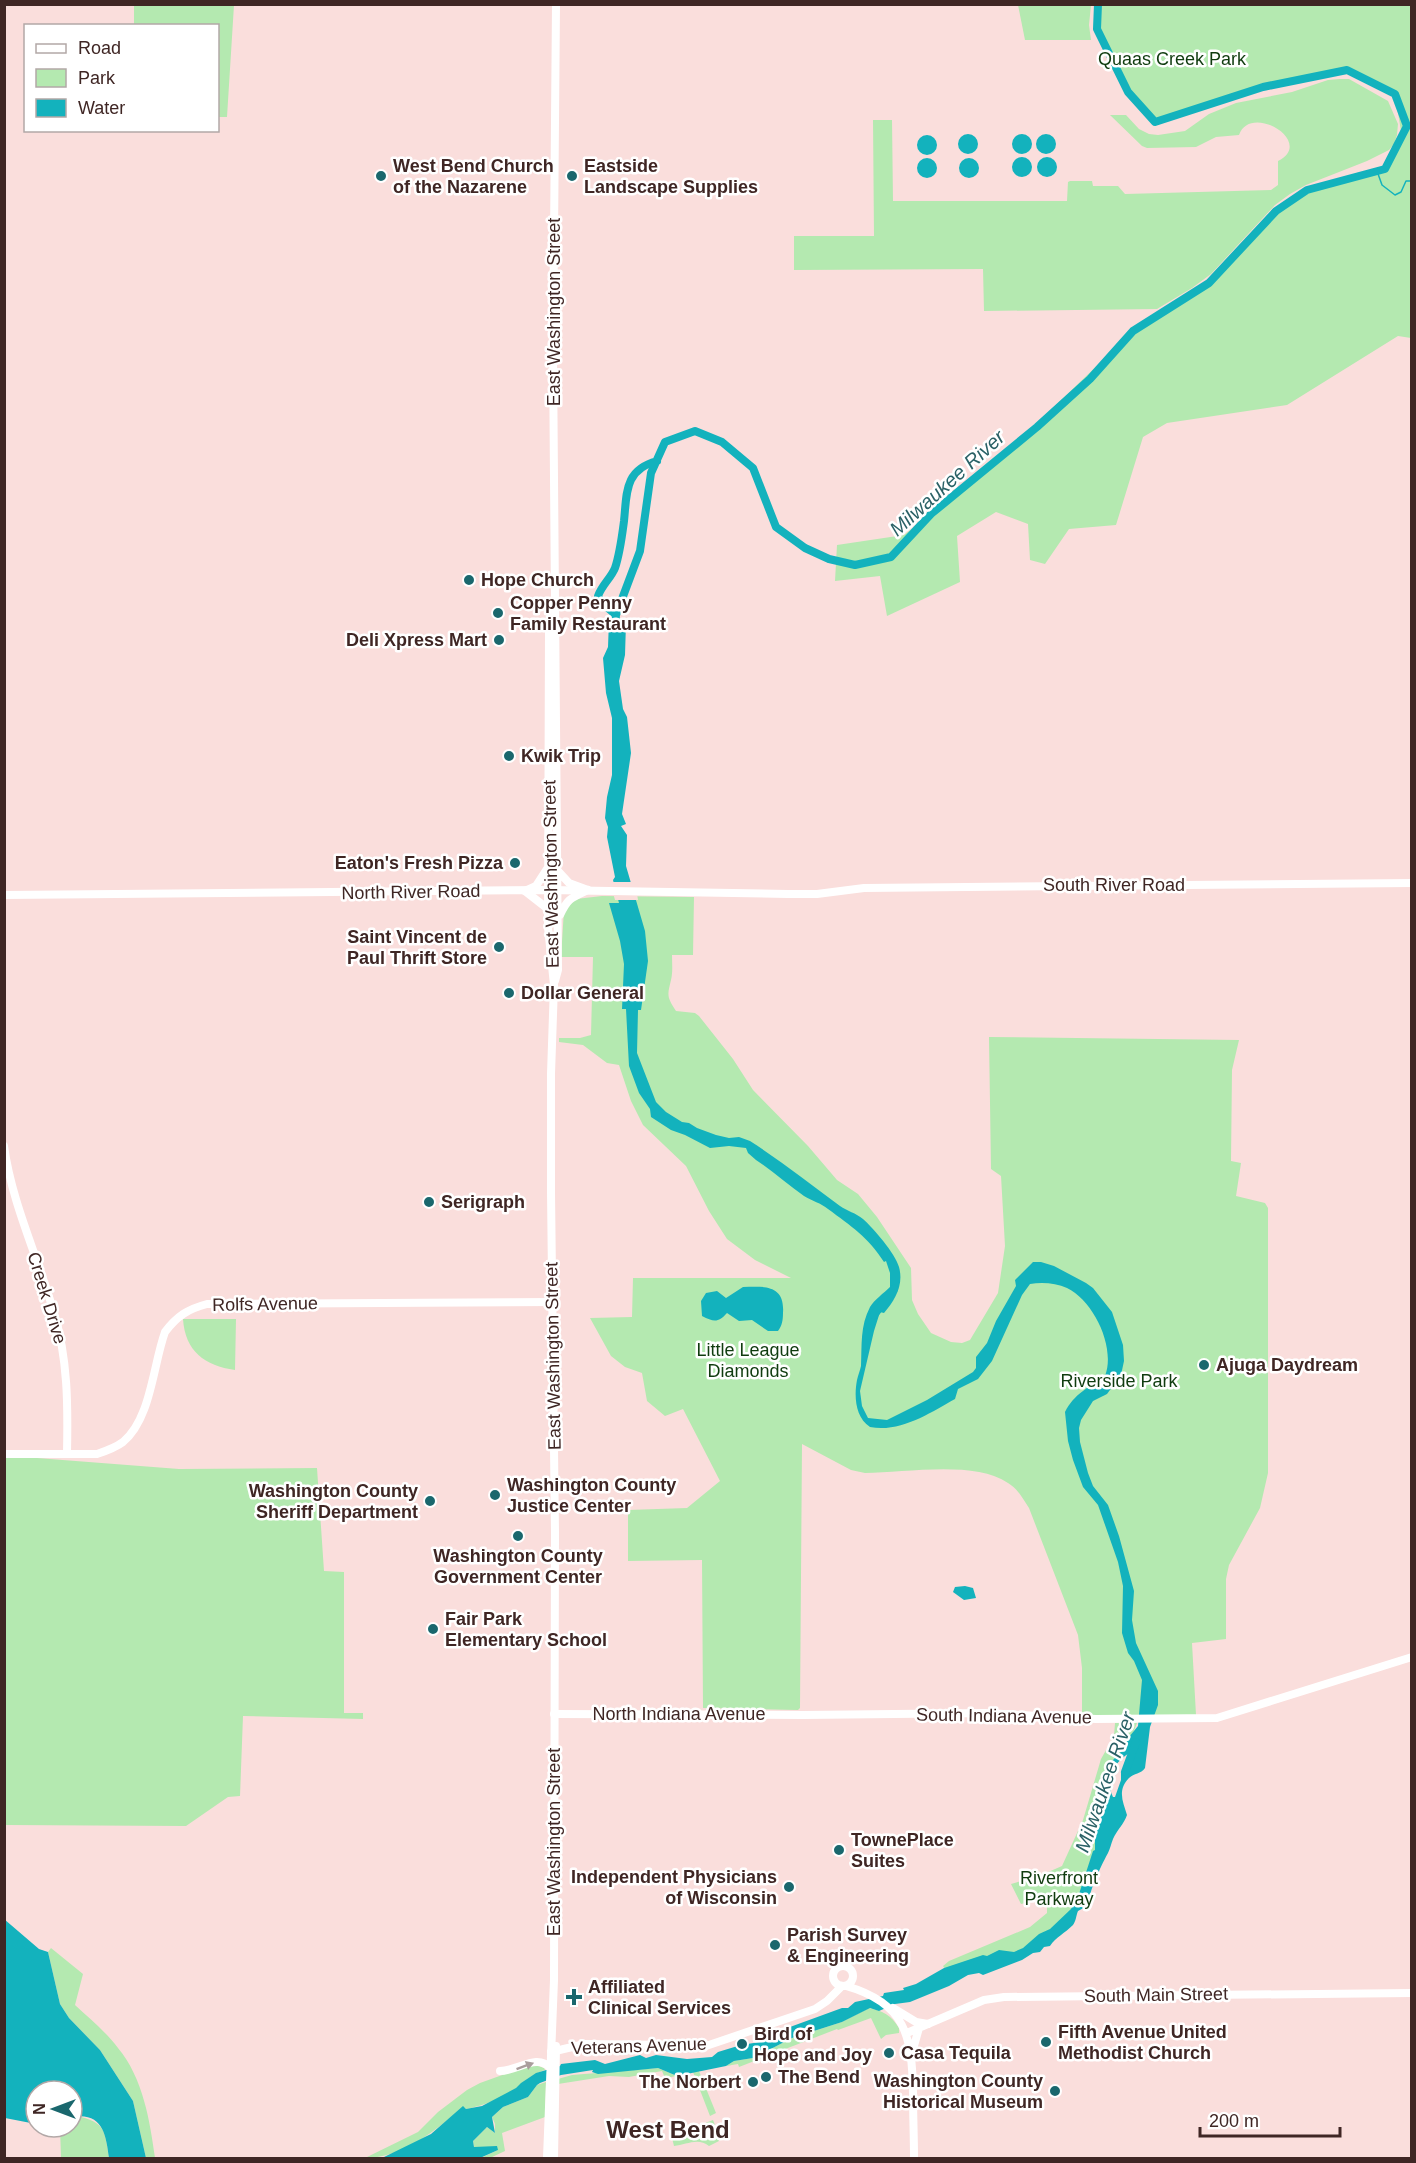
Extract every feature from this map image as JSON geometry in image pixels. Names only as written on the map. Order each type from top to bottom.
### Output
[{"type":"main road","name":"East Washington Street","points":[[554,985],[558,970],[553,355],[556,4]]},
{"type":"main road","name":"East Washington Street","points":[[552,2095],[554,1714],[551,1143],[554,985],[551,969],[548,866],[549,632],[554,619]]},
{"type":"main road","points":[[548,866],[539,883],[525,891],[548,909]]},
{"type":"main road","points":[[558,871],[569,883],[588,890]]},
{"type":"main road","points":[[558,918],[569,898],[588,890]]},
{"type":"main road","points":[[500,2071],[513,2070],[537,2061],[543,2061],[551,2066]]},
{"type":"main road","points":[[547,2158],[552,2095]]},
{"type":"main road","points":[[552,2095],[554,2158]]},
{"type":"street","name":"South River Road","points":[[817,894],[864,888],[1412,883]]},
{"type":"street","name":"North River Road","points":[[4,895],[548,890],[817,894]]},
{"type":"street","name":"Creek Drive","points":[[4,1146],[15,1198],[60,1335],[67,1384],[67,1454]]},
{"type":"street","name":"Rolfs Avenue","points":[[4,1454],[97,1454],[112,1449],[124,1441],[135,1428],[144,1410],[165,1332],[173,1322],[193,1308],[207,1304],[553,1302]]},
{"type":"street","name":"South Indiana Avenue","points":[[803,1715],[985,1713],[1133,1719],[1225,1716],[1412,1658]]},
{"type":"street","name":"North Indiana Avenue","points":[[554,1714],[803,1715]]},
{"type":"street","points":[[827,2001],[835,1971],[841,1967],[847,1967],[869,1995]]},
{"type":"street","points":[[844,1986],[850,1982],[852,1973]]},
{"type":"street","points":[[833,1976],[836,1984],[869,1995],[916,2022],[928,2024]]},
{"type":"street","name":"Veterans Avenue","points":[[553,2051],[585,2044],[703,2047],[815,2009],[844,1986]]},
{"type":"street","name":"South Main Street","points":[[907,2032],[984,2000],[1004,1997],[1412,1993]]},
{"type":"street","points":[[888,2007],[902,2022],[912,2053],[914,2158]]},
{"type":"street","points":[[912,2053],[919,2028]]},
{"type":"green space","points":[[134,5],[234,5],[227,117],[219,117],[219,24],[134,24]]},
{"type":"green space","points":[[1018,5],[1091,5],[1089,25],[1091,40],[1025,40]]},
{"type":"green space","name":"Quaas Creek Park","points":[[1097,5],[1411,5],[1411,338],[1398,336],[1287,405],[1167,423],[1143,437],[1116,525],[1069,529],[1045,564],[1030,560],[1028,524],[996,512],[957,536],[960,582],[887,616],[880,576],[835,581],[837,545],[904,535],[1005,454],[1133,331],[1209,283],[1255,232],[1291,199],[1307,190],[1385,169],[1401,131],[1395,95],[1347,70],[1263,87],[1155,122],[1128,92],[1097,29]]},
{"type":"green space","points":[[1349,79],[1388,101],[1398,124],[1394,144],[1389,150],[1290,194],[1275,205],[1211,274],[1157,309],[984,311],[983,269],[794,270],[794,236],[874,236],[873,120],[892,120],[893,201],[1067,201],[1068,182],[1070,181],[1092,181],[1093,186],[1118,186],[1125,194],[1271,190],[1278,185],[1278,161],[1288,153],[1289,144],[1277,128],[1255,122],[1245,126],[1239,135],[1216,137],[1196,147],[1147,148],[1142,146],[1110,115],[1126,115],[1139,129],[1149,134],[1185,131],[1209,114],[1236,103],[1292,92],[1328,80]]},
{"type":"green space","name":"Riverside Park","points":[[602,896],[694,897],[693,955],[672,955],[672,974],[668,993],[673,1006],[676,1011],[695,1013],[699,1016],[733,1059],[753,1090],[808,1146],[837,1180],[858,1194],[877,1217],[911,1268],[912,1300],[918,1314],[931,1333],[951,1342],[962,1343],[970,1340],[998,1293],[1005,1246],[1001,1176],[991,1169],[989,1037],[1239,1040],[1232,1070],[1231,1161],[1241,1163],[1236,1196],[1265,1203],[1268,1208],[1268,1473],[1260,1508],[1229,1565],[1226,1579],[1226,1639],[1192,1643],[1196,1715],[1082,1715],[1082,1668],[1078,1635],[1029,1508],[1012,1485],[994,1476],[958,1470],[865,1473],[851,1470],[802,1444],[800,1708],[798,1710],[703,1708],[702,1560],[628,1561],[628,1510],[687,1508],[720,1481],[683,1409],[665,1416],[647,1401],[642,1373],[625,1367],[611,1356],[590,1318],[632,1317],[633,1278],[791,1278],[755,1260],[727,1239],[709,1211],[686,1166],[643,1125],[631,1101],[619,1065],[607,1063],[583,1045],[559,1042],[559,1038],[580,1038],[591,1035],[593,957],[561,957],[564,910],[576,899]]},
{"type":"green space","points":[[183,1319],[236,1319],[235,1370],[214,1365],[198,1355],[188,1340]]},
{"type":"green space","points":[[24,1457],[179,1469],[317,1468],[324,1571],[344,1572],[344,1713],[363,1713],[363,1719],[243,1716],[240,1796],[228,1797],[186,1826],[5,1825],[5,1458]]},
{"type":"green space","name":"Riverfront Parkway","points":[[1115,1723],[1137,1723],[1130,1741],[1109,1775],[1097,1847],[1079,1897],[1071,1911],[1055,1926],[1016,1953],[988,1957],[945,1969],[943,1966],[949,1961],[1030,1927],[1047,1913],[1044,1901],[1021,1904],[1011,1884],[1062,1866],[1083,1820],[1101,1759],[1114,1736]]},
{"type":"green space","points":[[51,1948],[83,1974],[75,2005],[113,2042],[134,2073],[148,2115],[155,2158],[146,2158],[133,2101],[100,2050],[69,2018],[60,2004],[48,1952]]},
{"type":"green space","points":[[869,2008],[883,2012],[890,2017],[899,2028],[899,2033],[886,2035],[881,2039],[871,2018],[739,2067],[738,2064],[726,2066],[734,2061],[753,2058],[792,2038],[842,2022]]},
{"type":"green space","points":[[533,2064],[545,2070],[530,2077],[508,2094],[478,2106],[466,2109],[463,2107],[442,2125],[406,2148],[379,2157],[365,2158],[418,2132],[438,2112],[467,2090]]},
{"type":"green space","points":[[658,2068],[677,2076],[665,2078],[662,2071],[629,2077],[609,2076],[558,2084],[558,2079],[572,2075]]},
{"type":"green space","points":[[699,2071],[716,2113],[710,2116],[693,2072]]},
{"type":"green space","points":[[546,2082],[545,2117],[502,2133],[505,2151],[490,2158],[481,2158],[498,2150],[474,2147],[473,2141],[487,2127],[495,2133],[492,2117],[503,2107],[528,2097],[537,2085]]},
{"type":"green space","points":[[84,2117],[99,2125],[105,2135],[109,2158],[61,2158],[60,2139],[84,2139]]},
{"type":"green space","points":[[713,2120],[715,2136],[718,2136],[719,2141],[709,2146],[696,2142],[674,2146],[672,2138],[675,2135],[681,2137],[702,2128],[703,2124]]},
{"type":"water","points":[[968,134],[975,137],[978,144],[975,151],[968,154],[961,151],[958,144],[961,137]]},
{"type":"water","points":[[1022,134],[1029,137],[1032,144],[1029,151],[1022,154],[1015,151],[1012,144],[1015,137]]},
{"type":"water","points":[[1046,134],[1053,137],[1056,144],[1053,151],[1046,154],[1039,151],[1036,144],[1039,137]]},
{"type":"water","points":[[927,135],[934,138],[937,145],[934,152],[927,155],[920,152],[917,145],[920,138]]},
{"type":"water","points":[[1022,157],[1029,160],[1032,167],[1029,174],[1022,177],[1015,174],[1012,167],[1015,160]]},
{"type":"water","points":[[1047,157],[1054,160],[1057,167],[1054,174],[1047,177],[1040,174],[1037,167],[1040,160]]},
{"type":"water","points":[[927,158],[934,161],[937,168],[934,175],[927,178],[920,175],[917,168],[920,161]]},
{"type":"water","points":[[969,158],[976,161],[979,168],[976,175],[969,178],[962,175],[959,168],[962,161]]},
{"type":"water","points":[[609,620],[626,623],[625,655],[619,681],[623,709],[627,717],[631,753],[622,814],[626,824],[621,826],[627,835],[626,866],[645,931],[648,961],[641,1010],[638,1010],[637,1053],[656,1102],[666,1112],[682,1122],[716,1135],[729,1138],[739,1137],[750,1141],[840,1206],[863,1219],[889,1248],[897,1261],[900,1280],[898,1292],[892,1303],[884,1313],[880,1312],[860,1391],[862,1406],[868,1418],[887,1420],[927,1400],[973,1372],[976,1368],[976,1357],[987,1343],[996,1321],[1016,1286],[1015,1280],[1033,1262],[1054,1266],[1093,1288],[1112,1312],[1123,1345],[1124,1361],[1121,1375],[1107,1394],[1093,1401],[1081,1420],[1080,1442],[1093,1486],[1108,1505],[1119,1536],[1134,1591],[1132,1620],[1136,1643],[1158,1691],[1158,1705],[1150,1727],[1145,1768],[1129,1778],[1123,1787],[1122,1796],[1127,1815],[1113,1839],[1096,1878],[1089,1905],[1078,1911],[1073,1925],[1040,1952],[983,1975],[979,1973],[968,1975],[949,1986],[910,2002],[895,2004],[879,2011],[870,2008],[842,2022],[792,2038],[753,2058],[734,2061],[726,2066],[677,2076],[658,2068],[598,2074],[592,2072],[593,2070],[561,2075],[540,2083],[528,2097],[503,2107],[492,2117],[495,2133],[487,2127],[473,2141],[474,2147],[497,2146],[498,2150],[480,2158],[382,2158],[431,2134],[463,2106],[466,2109],[482,2106],[516,2088],[536,2073],[561,2064],[595,2060],[605,2064],[640,2055],[646,2058],[656,2055],[687,2059],[712,2057],[718,2052],[760,2042],[790,2027],[842,2008],[848,2008],[855,2002],[883,1996],[884,1993],[904,1990],[903,1988],[916,1984],[944,1968],[983,1955],[987,1956],[999,1950],[1014,1952],[1023,1948],[1039,1934],[1050,1929],[1071,1909],[1079,1894],[1095,1850],[1095,1823],[1102,1789],[1112,1761],[1138,1726],[1142,1680],[1128,1653],[1122,1633],[1123,1586],[1118,1562],[1098,1505],[1083,1487],[1068,1441],[1065,1412],[1077,1396],[1105,1376],[1108,1365],[1105,1339],[1094,1314],[1086,1303],[1077,1294],[1063,1286],[1049,1283],[1030,1284],[1022,1295],[992,1361],[978,1379],[958,1389],[955,1399],[914,1420],[892,1427],[870,1427],[861,1418],[856,1399],[856,1386],[861,1366],[862,1336],[867,1314],[874,1302],[890,1287],[890,1273],[886,1261],[884,1262],[872,1246],[852,1227],[825,1207],[798,1192],[756,1160],[746,1148],[729,1146],[710,1148],[671,1130],[651,1117],[650,1109],[639,1093],[629,1066],[626,1009],[622,1009],[624,964],[609,903],[619,903],[613,880],[615,877],[605,818],[612,775],[612,718],[606,693],[603,658],[608,647]],"holes":[[[1135,1750],[1121,1772],[1121,1780],[1115,1797],[1113,1797],[1110,1790],[1111,1775],[1117,1763]]]},
{"type":"water","points":[[743,1287],[766,1287],[777,1292],[781,1297],[783,1313],[778,1331],[768,1331],[752,1320],[739,1321],[727,1313],[721,1319],[716,1320],[702,1316],[701,1301],[706,1293],[717,1291],[726,1298]]},
{"type":"water","points":[[955,1587],[973,1588],[976,1598],[964,1600],[953,1592]]},
{"type":"water","points":[[4,1919],[39,1949],[48,1952],[60,2004],[69,2018],[100,2050],[133,2101],[146,2158],[109,2158],[101,2127],[97,2122],[84,2116],[84,2079],[24,2079],[24,2122],[5,2118]]},
{"type":"pier","points":[[610,882],[635,882],[638,900],[615,900]]},
{"type":"waterway","name":"Milwaukee River","points":[[615,630],[616,615],[640,551],[651,473],[665,442],[695,431],[722,442],[753,468],[776,527],[805,548],[829,559],[855,565],[891,557],[931,514],[1037,427],[1090,379],[1133,331],[1209,283],[1276,211],[1307,190],[1385,169],[1407,126],[1395,94],[1347,70],[1263,87],[1155,122],[1128,92],[1097,29],[1098,4]]},
{"type":"waterway","points":[[1377,171],[1382,185],[1395,195],[1401,192],[1406,181],[1412,181]]},
{"type":"waterway","points":[[616,615],[602,603],[598,596],[617,562],[629,484],[638,470],[657,461]]},
{"type":"waterway","name":"Milwaukee River","points":[[874,1315],[894,1289]]},
{"type":"waterway","name":"Milwaukee River","points":[[1125,1772],[1136,1742]]},
{"type":"place","name":"West Bend Church of the Nazarene","points":[[381,176]]},
{"type":"place","name":"Eastside Landscape Supplies","points":[[572,176]]},
{"type":"place","name":"Hope Church","points":[[469,580]]},
{"type":"place","name":"Copper Penny Family Restaurant","points":[[498,613]]},
{"type":"place","name":"Deli Xpress Mart","points":[[499,640]]},
{"type":"place","name":"Kwik Trip","points":[[509,756]]},
{"type":"place","name":"Eaton's Fresh Pizza","points":[[515,863]]},
{"type":"place","name":"Saint Vincent de Paul Thrift Store","points":[[499,947]]},
{"type":"place","name":"Dollar General","points":[[509,993]]},
{"type":"place","name":"Serigraph","points":[[429,1202]]},
{"type":"place","name":"Ajuga Daydream","points":[[1204,1365]]},
{"type":"place","name":"Washington County Justice Center","points":[[495,1495]]},
{"type":"place","name":"Washington County Sheriff Department","points":[[430,1501]]},
{"type":"place","name":"Washington County Government Center","points":[[518,1536]]},
{"type":"place","name":"Fair Park Elementary School","points":[[433,1629]]},
{"type":"place","name":"TownePlace Suites","points":[[839,1850]]},
{"type":"place","name":"Independent Physicians of Wisconsin","points":[[789,1887]]},
{"type":"place","name":"Parish Survey & Engineering","points":[[775,1945]]},
{"type":"place","name":"Affiliated Clinical Services","points":[[574,1997]]},
{"type":"place","name":"Fifth Avenue United Methodist Church","points":[[1046,2042]]},
{"type":"place","name":"Bird of Hope and Joy","points":[[742,2044]]},
{"type":"place","name":"Casa Tequila","points":[[889,2053]]},
{"type":"place","name":"The Bend","points":[[766,2077]]},
{"type":"place","name":"The Norbert","points":[[753,2082]]},
{"type":"place","name":"Washington County Historical Museum","points":[[1055,2091]]},
{"type":"district","name":"West Bend","points":[[668,2129]]},
{"type":"park label","name":"Little League Diamonds","points":[[748,1360]]}]
